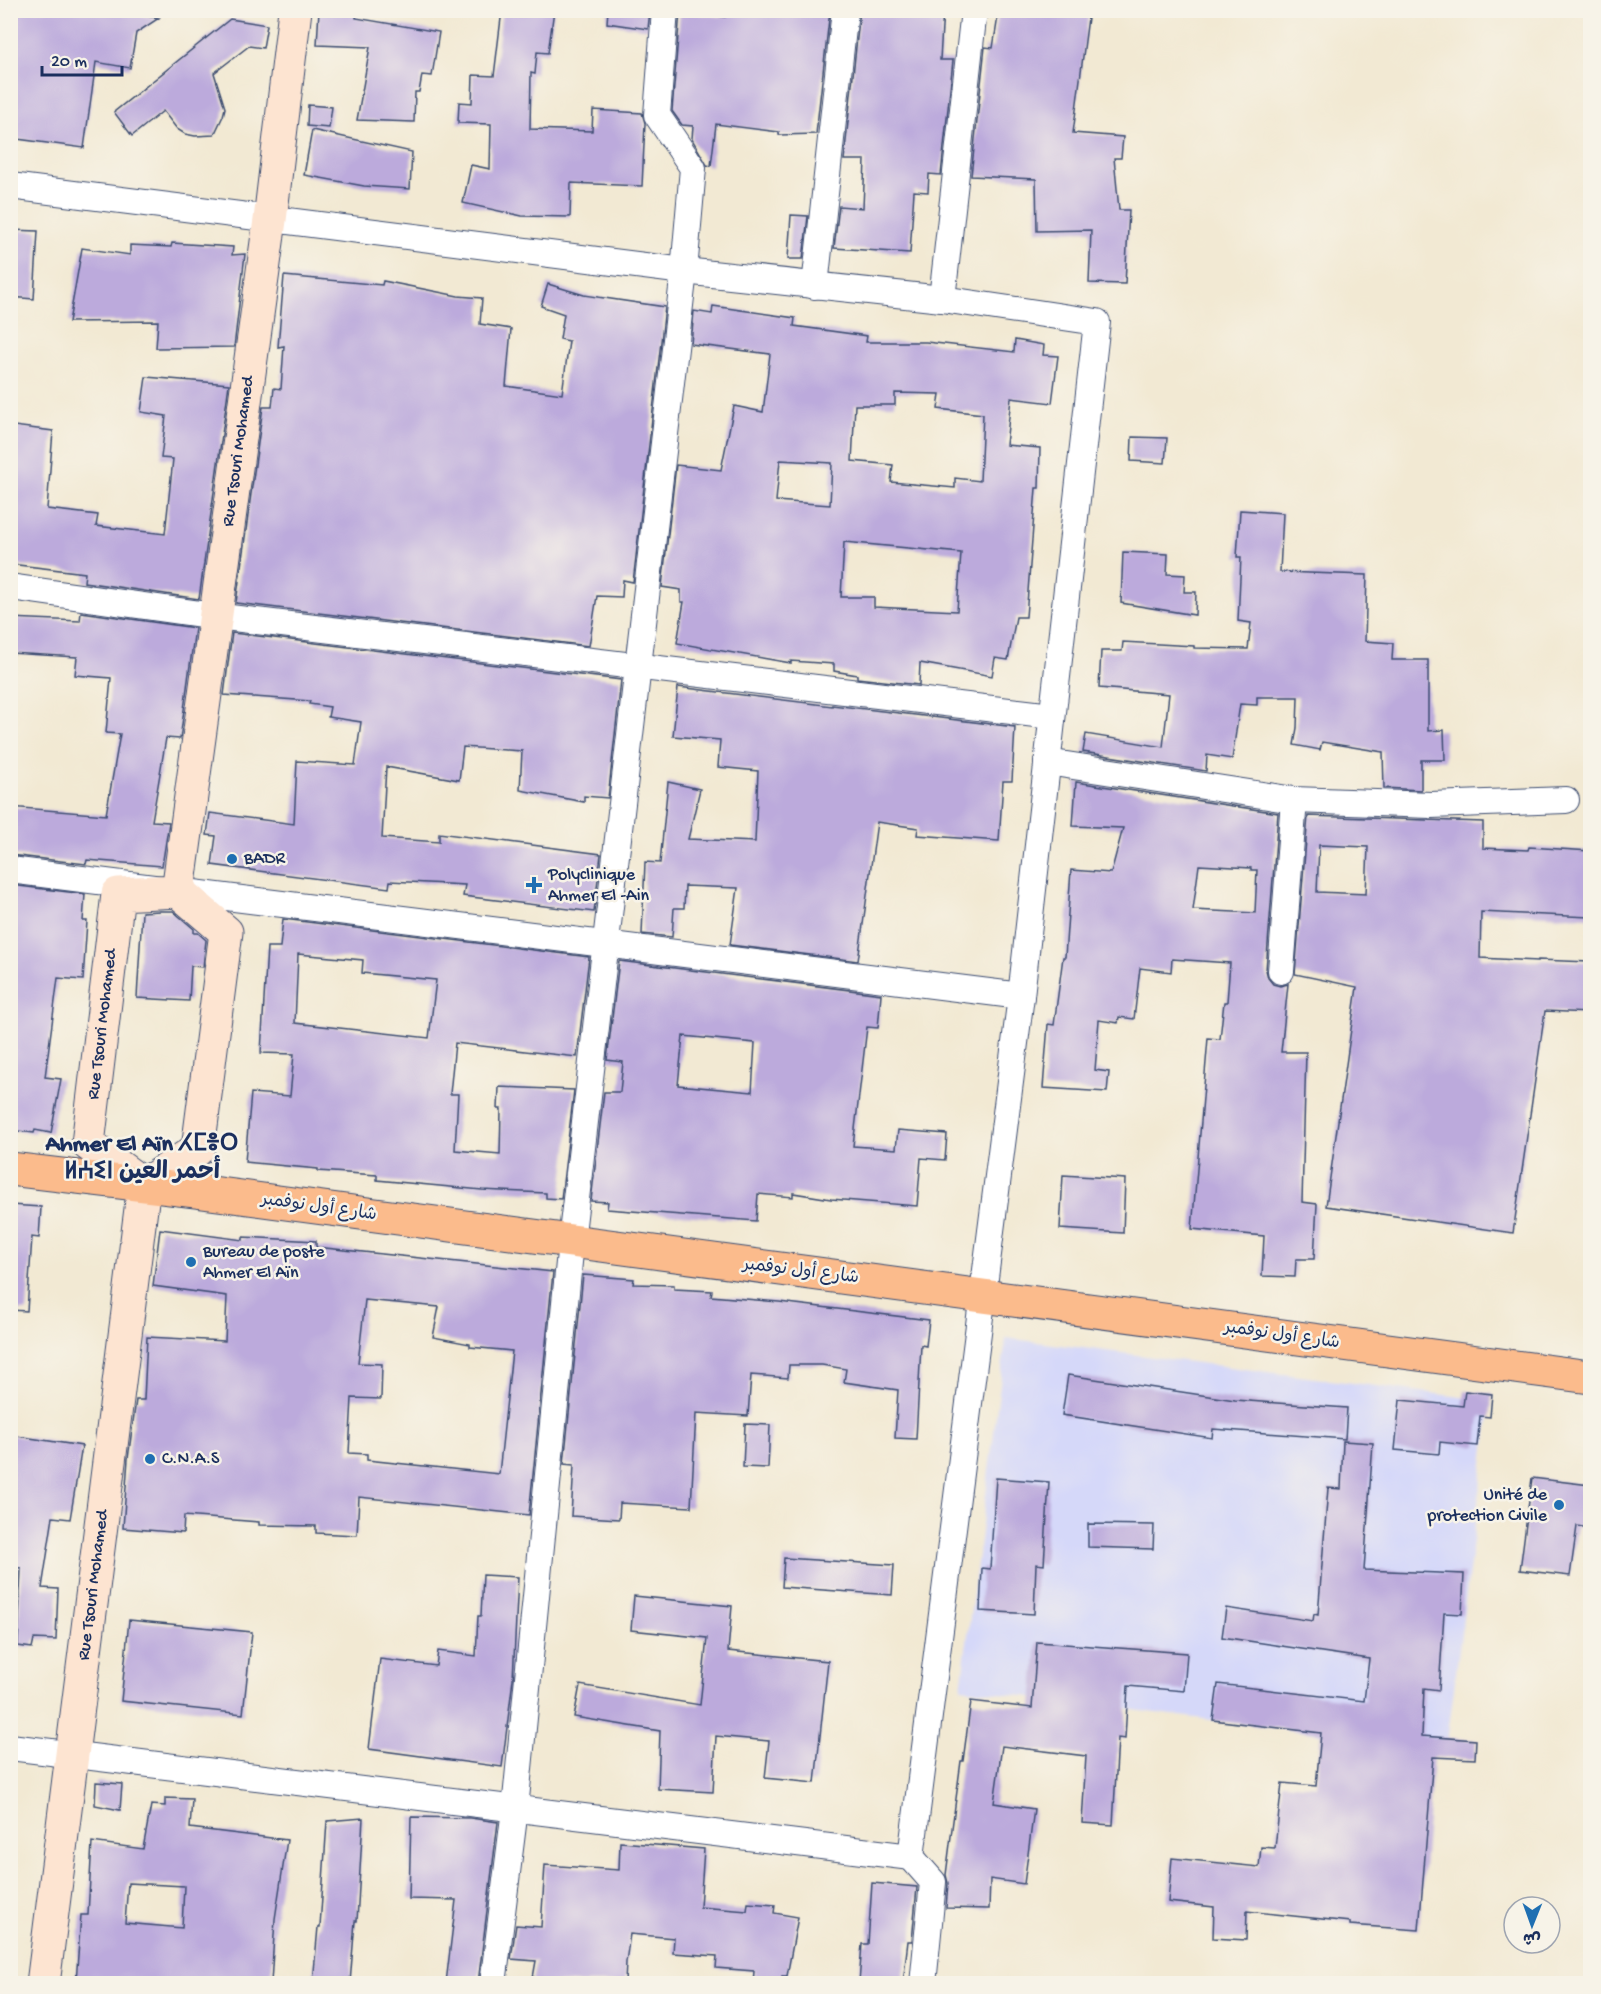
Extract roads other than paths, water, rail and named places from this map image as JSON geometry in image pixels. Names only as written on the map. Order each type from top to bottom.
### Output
[{"type":"main road","name":"شارع أول نوفمبر","points":[[10,1169],[1590,1377]]},
{"type":"street","name":"Rue Tsouri Mohamed","points":[[43,1983],[144,1185],[88,1144],[118,894],[178,891],[270,220],[295,10]]},
{"type":"street","points":[[493,1983],[515,1809],[571,1242],[684,271],[693,168],[657,115],[665,10]]},
{"type":"street","points":[[815,286],[845,10]]},
{"type":"street","points":[[942,299],[974,10]]},
{"type":"street","points":[[10,186],[684,271],[942,299],[1097,322],[1021,996],[911,1857]]},
{"type":"street","points":[[10,587],[215,616],[1052,716]]},
{"type":"street","points":[[1047,762],[1294,800],[1431,806],[1566,800]]},
{"type":"street","points":[[1281,971],[1294,800]]},
{"type":"street","points":[[10,870],[1021,996]]},
{"type":"street","points":[[144,1185],[198,1149],[226,932],[178,891]]},
{"type":"street","points":[[10,1747],[911,1857],[933,1882],[923,1983]]},
{"type":"place","name":"BADR","points":[[232,859]]},
{"type":"place","name":"Polyclinique Ahmer El -Ain","points":[[534,885]]},
{"type":"place","name":"Bureau de poste Ahmer El Aïn","points":[[191,1262]]},
{"type":"place","name":"C.N.A.S","points":[[150,1459]]},
{"type":"place","name":"Unité de protection Civile","points":[[1559,1505]]},
{"type":"district","name":"Ahmer El Aïn ⵃⵎⴻⵔ ⵍⵄⵉⵏ أحمر العين","points":[[142,1159]]}]
